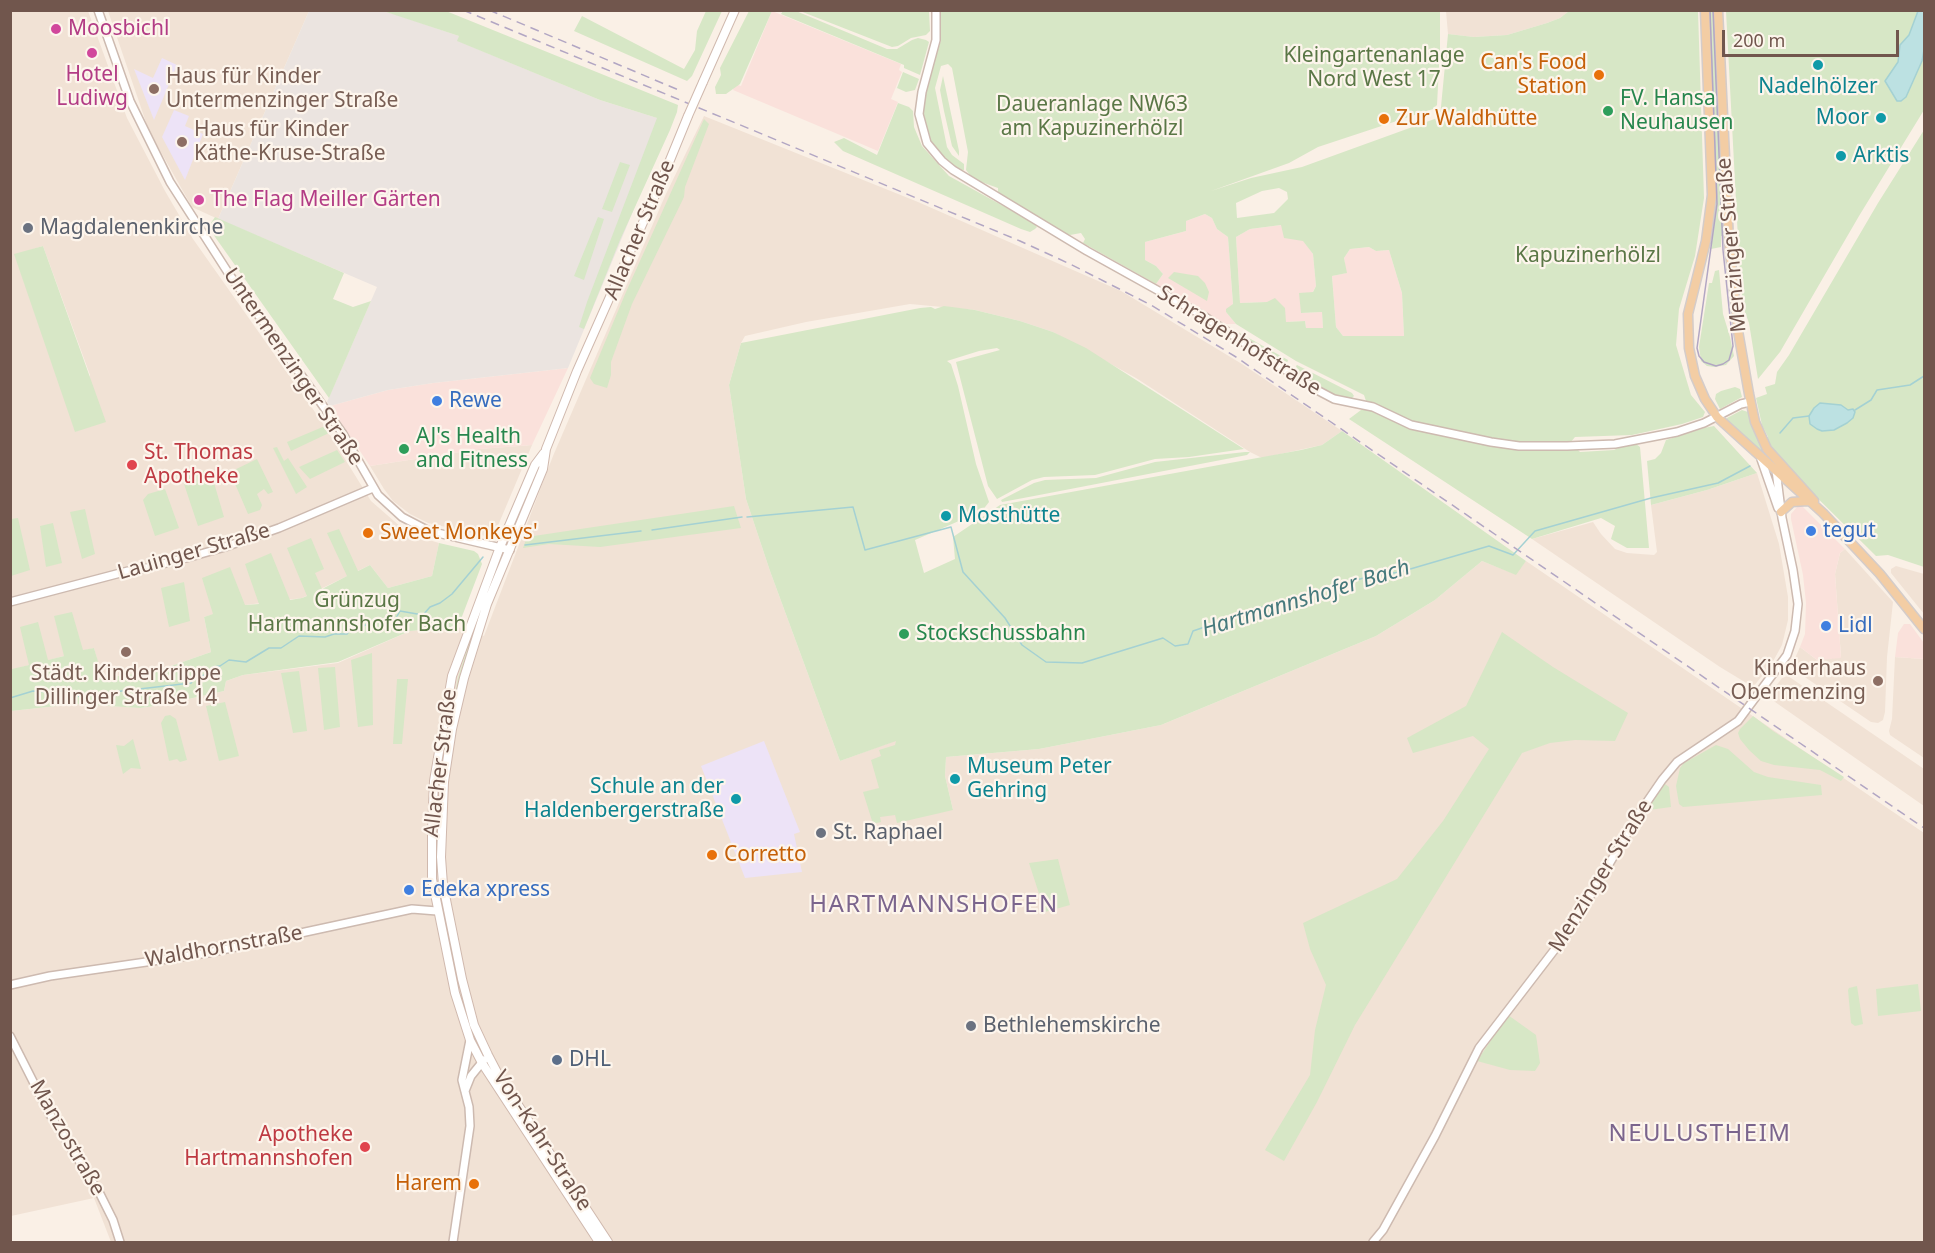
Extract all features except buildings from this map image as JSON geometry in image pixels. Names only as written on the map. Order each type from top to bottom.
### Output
[{"type":"main road","name":"Allacher Straße","points":[[470,1040],[455,993],[437,911],[432,873],[435,774],[450,685],[500,547],[535,465],[546,449],[581,362],[657,193],[735,10]]},
{"type":"main road","name":"Menzinger Straße","points":[[1705,10],[1712,195],[1706,241],[1689,308],[1688,336],[1695,376],[1705,399],[1717,417],[1780,476]]},
{"type":"main road","name":"Menzinger Straße","points":[[1718,10],[1730,252],[1738,331],[1750,402],[1758,431],[1773,458]]},
{"type":"main road","name":"Allacher Straße","points":[[479,1037],[468,1004],[442,885],[442,820],[446,767],[464,678],[487,604],[543,469],[546,449]]},
{"type":"main road","points":[[1773,458],[1880,574],[1924,628]]},
{"type":"main road","points":[[1780,476],[1823,513]]},
{"type":"main road","points":[[1782,515],[1792,502],[1808,501]]},
{"type":"main road","name":"Von-Kahr-Straße","points":[[479,1037],[488,1055],[608,1242]]},
{"type":"main road","name":"Von-Kahr-Straße","points":[[470,1040],[482,1063],[600,1242]]},
{"type":"street","name":"Untermenzinger Straße","points":[[98,10],[130,101],[170,182],[229,274],[343,434],[373,488],[396,512],[421,527],[444,535],[510,550]]},
{"type":"street","name":"Schragenhofstraße","points":[[936,10],[936,40],[922,92],[919,114],[923,133],[933,152],[953,170],[1087,251],[1202,315],[1334,399],[1373,407],[1411,425],[1519,446],[1615,444],[1677,432],[1750,402]]},
{"type":"street","name":"Menzinger Straße","points":[[1373,1242],[1383,1230],[1425,1155],[1479,1048],[1572,927],[1638,815],[1662,780],[1677,762],[1738,721],[1787,655],[1795,631],[1798,604],[1782,515],[1780,476],[1773,458]]},
{"type":"street","name":"Menzinger Straße","points":[[1761,459],[1782,515]]},
{"type":"street","name":"Lauinger Straße","points":[[10,602],[213,550],[279,528],[373,488]]},
{"type":"street","name":"Waldhornstraße","points":[[10,985],[50,976],[208,953],[412,909],[437,911]]},
{"type":"street","name":"Manzostraße","points":[[10,1036],[49,1113],[100,1194],[113,1220],[120,1242]]},
{"type":"street","name":"Allacher Straße","points":[[453,1242],[470,1126],[462,1080],[470,1040]]},
{"type":"street","points":[[465,1091],[471,1076],[488,1055]]},
{"type":"shaded area","points":[[11,11],[88,11],[127,118],[193,239],[322,422],[371,501],[402,528],[419,537],[439,543],[432,576],[388,588],[370,565],[302,598],[245,605],[204,617],[211,652],[157,671],[102,678],[94,648],[11,670]],"holes":[[[43,246],[90,375],[76,432],[15,255]]]},
{"type":"shaded area","points":[[108,11],[309,11],[218,219],[192,207],[149,131]]},
{"type":"shaded area","points":[[309,11],[383,11],[400,16],[459,36],[458,41],[600,100],[670,122],[568,368],[388,390],[330,406],[327,402],[377,287],[218,219]]},
{"type":"shaded area","points":[[772,11],[901,64],[899,70],[902,72],[891,99],[898,102],[878,151],[733,90],[735,84],[741,86]]},
{"type":"shaded area","points":[[1446,11],[1569,11],[1560,18],[1507,35],[1474,37],[1448,34]]},
{"type":"shaded area","name":"Haus für Kinder Untermenzinger Straße","points":[[162,58],[177,65],[154,120],[134,69],[153,78]]},
{"type":"shaded area","name":"Haus für Kinder Käthe-Kruse-Straße","points":[[174,110],[189,116],[185,126],[203,134],[185,180],[162,137]]},
{"type":"shaded area","points":[[704,116],[918,202],[1121,291],[1242,364],[1342,431],[1322,445],[1262,458],[1136,378],[1053,332],[975,310],[910,304],[806,322],[745,336],[729,385],[746,499],[840,761],[897,740],[953,810],[945,776],[946,757],[1039,749],[1161,725],[1376,636],[1435,600],[1482,561],[1515,574],[1526,561],[1924,833],[1924,1242],[111,1242],[94,1198],[11,1216],[11,711],[76,704],[140,708],[162,705],[224,691],[226,681],[243,675],[338,663],[410,631],[458,627],[484,636],[553,456],[665,196]]},
{"type":"shaded area","points":[[1205,214],[1212,218],[1217,229],[1228,237],[1233,305],[1226,312],[1236,324],[1226,324],[1156,284],[1163,274],[1156,266],[1145,260],[1145,242],[1186,231],[1186,221]]},
{"type":"shaded area","points":[[1282,225],[1303,240],[1313,254],[1316,286],[1301,313],[1322,312],[1323,328],[1306,328],[1305,321],[1286,322],[1267,302],[1240,303],[1236,237],[1250,229]]},
{"type":"shaded area","points":[[1369,247],[1376,251],[1389,250],[1402,293],[1404,336],[1343,336],[1336,327],[1332,276],[1346,273],[1344,258],[1350,249]]},
{"type":"shaded area","points":[[568,368],[532,445],[479,449],[370,466],[330,406],[388,390]]},
{"type":"shaded area","points":[[532,445],[494,535],[490,537],[428,523],[410,514],[393,501],[370,466],[479,449]]},
{"type":"shaded area","points":[[1757,473],[1779,544],[1788,597],[1788,620],[1782,645],[1771,665],[1753,687],[1532,539],[1593,522],[1615,549],[1627,553],[1654,555],[1657,552],[1651,505],[1707,490]]},
{"type":"shaded area","points":[[1797,507],[1803,507],[1845,549],[1840,553],[1835,574],[1841,658],[1817,660],[1800,647],[1805,634],[1806,603],[1803,575],[1791,519],[1791,514]]},
{"type":"shaded area","points":[[1845,549],[1893,602],[1887,657],[1885,712],[1883,720],[1878,723],[1871,722],[1793,669],[1792,665],[1800,647],[1817,660],[1841,657],[1835,574],[1840,553]]},
{"type":"shaded area","points":[[1896,566],[1924,574],[1924,614],[1891,573],[1891,569]]},
{"type":"shaded area","points":[[1904,624],[1910,624],[1924,643],[1924,659],[1895,657],[1898,633]]},
{"type":"shaded area","points":[[1895,657],[1924,659],[1924,758],[1890,735]]},
{"type":"shaded area","points":[[1788,676],[1924,769],[1924,806],[1765,695],[1771,686],[1776,686],[1782,678]]},
{"type":"shaded area","points":[[764,741],[800,832],[794,834],[802,872],[745,878],[701,766]]},
{"type":"green space","points":[[940,10],[1440,11],[1437,105],[1433,109],[1318,147],[1289,163],[1211,191],[1251,178],[1302,167],[1440,117],[1448,34],[1474,37],[1507,35],[1560,18],[1569,11],[1698,11],[1704,198],[1695,256],[1679,309],[1676,345],[1691,395],[1705,412],[1703,417],[1632,435],[1575,437],[1570,443],[1519,444],[1412,422],[1366,401],[1364,395],[1296,361],[1236,324],[1226,312],[1226,309],[1233,304],[1228,237],[1217,229],[1212,218],[1205,214],[1186,221],[1186,231],[1145,242],[1145,260],[1156,266],[1163,274],[1156,284],[1083,243],[1085,239],[1081,233],[1070,235],[1061,232],[998,192],[998,188],[973,179],[966,170],[968,152],[952,68],[948,64],[941,66],[935,88],[947,147],[952,155],[964,164],[964,170],[961,171],[945,161],[926,136],[922,119],[924,94],[941,40]],"holes":[[[1279,188],[1287,192],[1288,199],[1274,213],[1237,218],[1236,203],[1262,191]],[[1281,225],[1284,238],[1303,241],[1313,254],[1316,286],[1313,292],[1299,293],[1301,313],[1322,312],[1323,328],[1306,328],[1305,321],[1286,322],[1285,308],[1275,298],[1267,302],[1240,303],[1236,237],[1250,229]],[[1369,247],[1376,251],[1389,250],[1402,293],[1404,336],[1343,336],[1336,327],[1332,276],[1347,273],[1344,258],[1350,249]]]},
{"type":"green space","points":[[383,11],[446,11],[678,105],[670,130],[620,240],[584,329],[579,327],[587,302],[657,118],[600,100],[457,41],[459,36]]},
{"type":"green space","points":[[706,11],[722,11],[692,76],[687,81],[574,31],[582,16],[684,69],[695,50],[697,31]]},
{"type":"green space","points":[[749,11],[772,11],[740,84],[726,94],[716,94],[715,87],[721,75],[720,68]]},
{"type":"green space","points":[[783,11],[796,11],[887,49],[897,49],[918,38],[926,40],[929,42],[920,75],[904,68],[904,65],[781,14]]},
{"type":"green space","points":[[800,11],[929,11],[930,31],[926,35],[911,38],[892,47]]},
{"type":"green space","points":[[1708,11],[1716,11],[1722,193],[1726,240],[1724,246],[1723,236],[1721,236],[1721,247],[1711,249],[1714,209]]},
{"type":"green space","points":[[1726,11],[1924,11],[1924,110],[1780,352],[1758,379],[1749,323],[1743,307]]},
{"type":"green space","points":[[903,72],[919,79],[915,90],[906,92],[897,88]]},
{"type":"green space","points":[[943,76],[959,156],[952,146],[944,111],[940,90]]},
{"type":"green space","points":[[898,103],[913,111],[914,127],[922,146],[949,176],[1034,223],[1037,227],[1030,232],[1021,229],[843,151],[834,142],[844,138],[877,155]]},
{"type":"green space","points":[[704,119],[709,124],[685,187],[684,197],[632,304],[611,362],[611,375],[607,388],[594,384],[590,378]]},
{"type":"green space","points":[[1924,130],[1924,567],[1888,555],[1876,556],[1781,462],[1765,440],[1768,437],[1762,425],[1756,398],[1767,394],[1765,387],[1775,384],[1777,372]]},
{"type":"green space","points":[[620,162],[630,165],[612,212],[602,209]]},
{"type":"green space","points":[[215,217],[344,273],[333,299],[353,307],[371,301],[329,398],[208,227]]},
{"type":"green space","points":[[598,217],[604,219],[584,280],[574,276]]},
{"type":"green space","points":[[43,246],[106,422],[75,432],[14,254]]},
{"type":"green space","points":[[1719,270],[1723,314],[1734,356],[1726,365],[1714,367],[1707,366],[1701,361],[1699,347],[1709,283],[1712,283],[1715,271]]},
{"type":"green space","points":[[1174,272],[1198,276],[1205,283],[1209,292],[1207,301],[1168,278]]},
{"type":"green space","points":[[944,306],[975,310],[1053,332],[1086,348],[1244,449],[1189,457],[1155,459],[1095,475],[1044,477],[1032,480],[997,499],[988,486],[956,362],[1000,350],[997,348],[979,351],[947,361],[951,364],[958,386],[976,464],[989,502],[982,511],[915,540],[924,573],[955,559],[953,537],[1000,505],[1301,450],[1322,445],[1342,431],[1526,561],[1516,575],[1482,561],[1435,600],[1376,636],[1161,725],[1039,749],[946,757],[945,776],[953,810],[897,823],[895,815],[880,817],[881,822],[873,824],[863,792],[879,788],[871,760],[881,756],[879,750],[895,745],[896,741],[840,761],[746,499],[729,385],[741,343],[920,308],[935,309]]},
{"type":"green space","points":[[1231,328],[1288,360],[1287,363],[1282,363]]},
{"type":"green space","points":[[1297,365],[1354,396],[1350,400],[1325,392],[1299,375]]},
{"type":"green space","points":[[1735,387],[1740,389],[1742,397],[1720,409],[1715,399],[1716,394]]},
{"type":"green space","points":[[1365,407],[1411,427],[1491,445],[1576,448],[1580,452],[1614,450],[1624,445],[1636,444],[1640,447],[1649,548],[1627,548],[1611,539],[1615,526],[1601,518],[1532,539],[1349,419]]},
{"type":"green space","points":[[1742,410],[1748,412],[1755,434],[1769,459],[1727,421],[1727,418]]},
{"type":"green space","points":[[325,426],[329,433],[291,451],[287,442]]},
{"type":"green space","points":[[1714,426],[1757,473],[1707,490],[1651,505],[1647,461],[1655,459],[1661,453],[1666,440]]},
{"type":"green space","points":[[277,447],[284,461],[288,458],[307,487],[296,494],[273,448]]},
{"type":"green space","points":[[337,450],[345,462],[310,479],[299,467]]},
{"type":"green space","points":[[1250,452],[1247,455],[1002,502],[1001,500],[1034,483],[1045,480],[1096,478],[1155,462]]},
{"type":"green space","points":[[257,459],[273,492],[268,494],[264,489],[257,494],[262,505],[260,510],[248,514],[230,472]]},
{"type":"green space","points":[[210,469],[224,517],[198,526],[182,478]]},
{"type":"green space","points":[[165,489],[179,528],[155,536],[143,500],[148,494]]},
{"type":"green space","points":[[734,506],[741,528],[600,547],[549,544],[523,548],[527,537]]},
{"type":"green space","points":[[85,509],[95,554],[82,559],[70,512]]},
{"type":"green space","points":[[18,518],[30,570],[11,576],[11,519]]},
{"type":"green space","points":[[53,523],[62,563],[46,567],[40,526]]},
{"type":"green space","name":"Grünzug Hartmannshofer Bach","points":[[339,529],[358,571],[370,565],[388,588],[432,576],[439,543],[474,551],[478,554],[482,564],[458,627],[410,631],[338,662],[243,675],[226,681],[224,691],[162,705],[140,708],[76,704],[11,711],[11,665],[12,669],[29,665],[20,627],[38,622],[48,660],[64,656],[54,616],[72,612],[83,650],[94,648],[103,678],[157,671],[211,652],[204,617],[213,614],[202,578],[230,567],[245,605],[259,604],[245,564],[271,553],[290,600],[302,598],[307,596],[287,548],[311,538],[324,569],[315,573],[322,589],[347,576],[327,533]]},
{"type":"green space","points":[[501,559],[479,618],[445,765],[442,764],[458,678],[477,617]]},
{"type":"green space","points":[[184,582],[190,621],[169,627],[161,588]]},
{"type":"green space","points":[[1502,632],[1553,667],[1628,713],[1615,741],[1575,740],[1550,743],[1522,753],[1355,1025],[1317,1102],[1284,1161],[1265,1150],[1310,1075],[1315,1030],[1326,985],[1310,949],[1303,923],[1397,879],[1443,821],[1489,749],[1473,736],[1413,753],[1407,738],[1466,706]]},
{"type":"green space","points":[[372,653],[373,725],[358,727],[351,660]]},
{"type":"green space","points":[[335,667],[340,727],[324,730],[318,668]]},
{"type":"green space","points":[[299,671],[307,731],[293,733],[281,673]]},
{"type":"green space","points":[[397,679],[408,679],[402,744],[393,744]]},
{"type":"green space","points":[[225,702],[239,756],[219,761],[206,706]]},
{"type":"green space","points":[[170,715],[176,719],[187,760],[169,761],[161,723],[165,716]]},
{"type":"green space","points":[[1753,716],[1844,777],[1841,781],[1820,770],[1774,765],[1761,761],[1749,750],[1738,733]]},
{"type":"green space","points":[[133,739],[141,769],[131,768],[123,774],[116,745],[124,746]]},
{"type":"green space","points":[[1716,745],[1728,749],[1754,772],[1768,777],[1821,785],[1822,795],[1683,807],[1679,804],[1676,786],[1680,768],[1684,763]]},
{"type":"green space","points":[[1665,784],[1669,787],[1671,807],[1649,810],[1648,807]]},
{"type":"green space","points":[[1058,859],[1070,905],[1045,912],[1029,863]]},
{"type":"green space","points":[[1918,984],[1921,1011],[1878,1016],[1876,989]]},
{"type":"green space","points":[[1857,986],[1863,1024],[1855,1026],[1851,1023],[1848,990]]},
{"type":"green space","points":[[1508,1015],[1536,1035],[1540,1063],[1535,1071],[1510,1070],[1477,1061]]},
{"type":"water","points":[[1918,11],[1924,11],[1922,61],[1906,97],[1897,101],[1885,81],[1898,62],[1900,45],[1909,35]]},
{"type":"water","points":[[1820,403],[1841,405],[1848,410],[1853,409],[1855,412],[1853,418],[1834,430],[1817,429],[1810,424],[1809,416]]},
{"type":"waterway","points":[[1855,410],[1871,400],[1877,390],[1910,385],[1924,376]]},
{"type":"waterway","name":"Hartmannshofer Bach","points":[[1780,433],[1793,418],[1809,416]]},
{"type":"waterway","name":"Hartmannshofer Bach","points":[[747,517],[853,507],[865,550],[951,527],[963,572],[1005,618],[1022,645],[1046,662],[1082,663],[1163,638],[1175,646],[1188,644],[1193,631],[1266,606],[1367,577],[1400,572],[1489,546],[1513,555],[1535,531],[1651,498],[1718,483],[1750,466]]},
{"type":"waterway","name":"Hartmannshofer Bach","points":[[652,530],[742,517]]},
{"type":"waterway","name":"Hartmannshofer Bach","points":[[525,545],[641,531]]},
{"type":"waterway","name":"Hartmannshofer Bach","points":[[10,698],[33,691],[52,692],[70,697],[191,683],[197,674],[201,676],[212,673],[213,667],[220,666],[229,660],[246,662],[269,648],[281,648],[299,636],[325,637],[347,634],[352,627],[379,620],[392,625],[400,611],[423,615],[430,607],[440,603],[452,594],[483,557]]},
{"type":"tram line","points":[[1710,10],[1717,204],[1697,348],[1704,362],[1716,366],[1729,360],[1733,346],[1723,250],[1713,10]]},
{"type":"railway","points":[[463,10],[1020,241],[1151,305],[1236,357],[1924,828]]},
{"type":"railway","points":[[489,10],[681,91]]},
{"type":"place","name":"Moosbichl","points":[[56,29]]},
{"type":"place","name":"Hotel Ludiwg","points":[[92,53]]},
{"type":"place","name":"Nadelhölzer","points":[[1818,65]]},
{"type":"place","name":"Can's Food Station","points":[[1599,75]]},
{"type":"place","name":"Haus für Kinder Untermenzinger Straße","points":[[154,89]]},
{"type":"place","name":"FV. Hansa Neuhausen","points":[[1608,111]]},
{"type":"place","name":"Moor","points":[[1881,118]]},
{"type":"place","name":"Zur Waldhütte","points":[[1384,119]]},
{"type":"place","name":"Haus für Kinder Käthe-Kruse-Straße","points":[[182,142]]},
{"type":"place","name":"Arktis","points":[[1841,156]]},
{"type":"place","name":"The Flag Meiller Gärten","points":[[199,200]]},
{"type":"place","name":"Magdalenenkirche","points":[[28,228]]},
{"type":"place","name":"Rewe","points":[[437,401]]},
{"type":"place","name":"AJ's Health and Fitness","points":[[404,449]]},
{"type":"place","name":"St. Thomas Apotheke","points":[[132,465]]},
{"type":"place","name":"Mosthütte","points":[[946,516]]},
{"type":"place","name":"tegut","points":[[1811,531]]},
{"type":"place","name":"Sweet Monkeys'","points":[[368,533]]},
{"type":"place","name":"Lidl","points":[[1826,626]]},
{"type":"place","name":"Stockschussbahn","points":[[904,634]]},
{"type":"place","name":"Städt. Kinderkrippe Dillinger Straße 14","points":[[126,652]]},
{"type":"place","name":"Kinderhaus Obermenzing","points":[[1878,681]]},
{"type":"place","name":"Museum Peter Gehring","points":[[955,779]]},
{"type":"place","name":"Schule an der Haldenbergerstraße","points":[[736,799]]},
{"type":"place","name":"St. Raphael","points":[[821,833]]},
{"type":"place","name":"Corretto","points":[[712,855]]},
{"type":"place","name":"Edeka xpress","points":[[409,890]]},
{"type":"place","name":"Bethlehemskirche","points":[[971,1026]]},
{"type":"place","name":"DHL","points":[[557,1060]]},
{"type":"place","name":"Apotheke Hartmannshofen","points":[[365,1147]]},
{"type":"place","name":"Harem","points":[[474,1184]]},
{"type":"district","name":"HARTMANNSHOFEN","points":[[934,905]]},
{"type":"district","name":"NEULUSTHEIM","points":[[1700,1134]]},
{"type":"park label","name":"Kleingartenanlage Nord West 17","points":[[1374,68]]},
{"type":"park label","name":"Daueranlage NW63 am Kapuzinerhölzl","points":[[1092,117]]},
{"type":"park label","name":"Kapuzinerhölzl","points":[[1588,256]]}]
